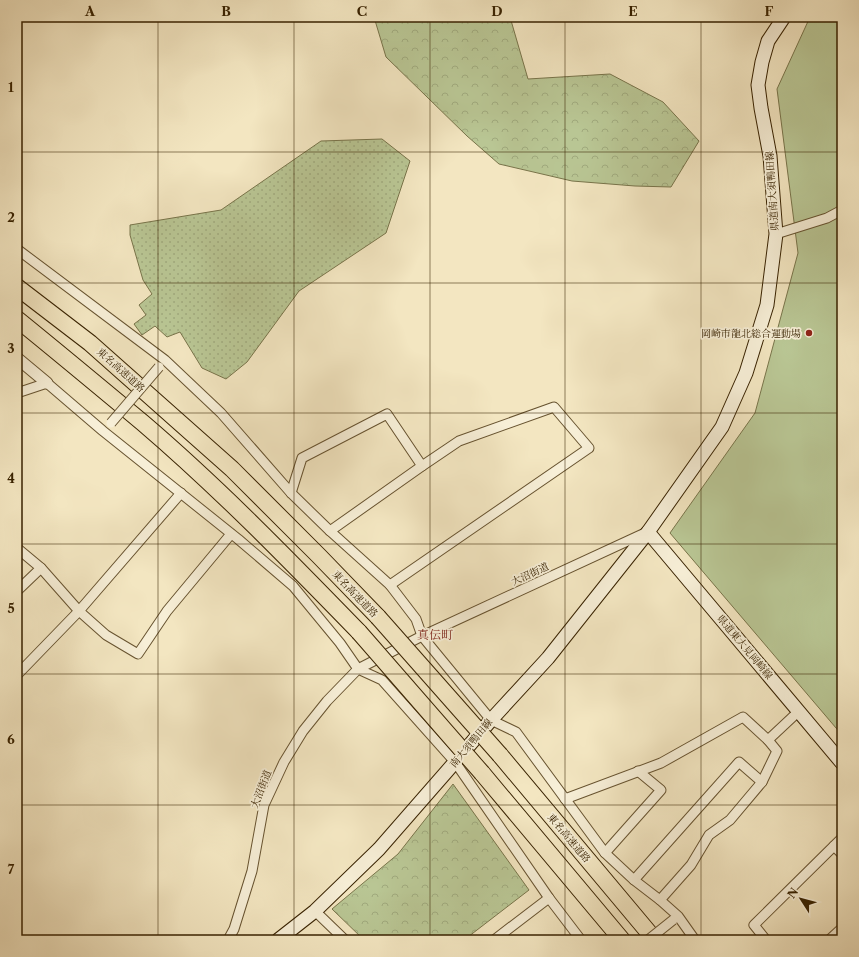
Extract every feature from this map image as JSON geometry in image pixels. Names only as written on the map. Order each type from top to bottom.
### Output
[{"type":"highway","name":"東名高速道路","points":[[17,287],[90,343],[232,469],[378,617],[500,755],[655,940]]},
{"type":"highway","points":[[17,318],[143,424],[215,488],[301,572],[359,632],[482,773],[622,940]]},
{"type":"main road","name":"県道南大須鴨田線","points":[[648,532],[722,427],[746,373],[767,305],[776,234],[770,156],[760,108],[758,85],[768,41],[784,17]]},
{"type":"main road","name":"県道東大見岡崎線","points":[[648,532],[842,763]]},
{"type":"main road","name":"南大須鴨田線","points":[[278,940],[315,911],[379,849],[491,720],[548,658],[648,532]]},
{"type":"street","points":[[776,234],[827,218],[842,210]]},
{"type":"street","points":[[17,249],[162,364],[221,413],[291,493],[330,531],[390,585],[416,619],[422,636],[491,720],[516,732],[605,852],[634,880],[660,900],[695,940]]},
{"type":"street","points":[[17,358],[103,431],[293,586],[340,642],[358,669],[382,680],[455,762],[549,898],[581,940]]},
{"type":"street","points":[[103,431],[162,364]]},
{"type":"street","points":[[17,393],[47,383]]},
{"type":"street","points":[[330,531],[459,441],[554,407],[589,448],[390,585]]},
{"type":"street","points":[[291,493],[302,458],[387,414],[422,466]]},
{"type":"street","points":[[17,675],[79,611],[180,493]]},
{"type":"street","name":"大沼街道","points":[[228,940],[234,929],[252,871],[264,805],[284,762],[303,731],[327,701],[358,669],[422,636],[648,532]]},
{"type":"street","points":[[17,548],[41,568],[79,611],[106,635],[138,654],[167,611],[231,534]]},
{"type":"street","points":[[17,591],[41,568]]},
{"type":"street","points":[[768,740],[799,711]]},
{"type":"street","points":[[565,799],[661,763],[743,717],[768,740],[778,751],[762,782],[730,820],[709,835],[691,865],[660,900]]},
{"type":"street","points":[[634,880],[739,762],[762,782]]},
{"type":"street","points":[[605,852],[661,790],[638,771]]},
{"type":"street","points":[[766,940],[754,925],[842,838]]},
{"type":"street","points":[[834,846],[842,854]]},
{"type":"street","points":[[494,940],[549,898]]},
{"type":"street","points":[[315,911],[345,940]]},
{"type":"street","points":[[648,940],[675,918]]},
{"type":"street","points":[[829,940],[842,928]]},
{"type":"green space","points":[[374,17],[510,17],[528,79],[610,74],[663,102],[699,141],[671,187],[572,181],[499,164],[467,136],[386,57]]},
{"type":"green space","name":"岡崎市龍北総合運動場","points":[[810,17],[842,17],[842,735],[670,533],[755,413],[798,253],[777,89]]},
{"type":"green space","points":[[382,139],[410,161],[386,233],[299,291],[247,362],[226,379],[202,368],[180,332],[167,337],[155,326],[142,335],[134,324],[146,315],[139,305],[152,294],[143,280],[130,235],[130,225],[221,210],[321,141]]},
{"type":"green space","points":[[453,784],[529,890],[464,940],[364,940],[332,909],[398,854]]},
{"type":"place","name":"岡崎市龍北総合運動場","points":[[809,333]]},
{"type":"district","name":"真伝町","points":[[435,634]]}]
